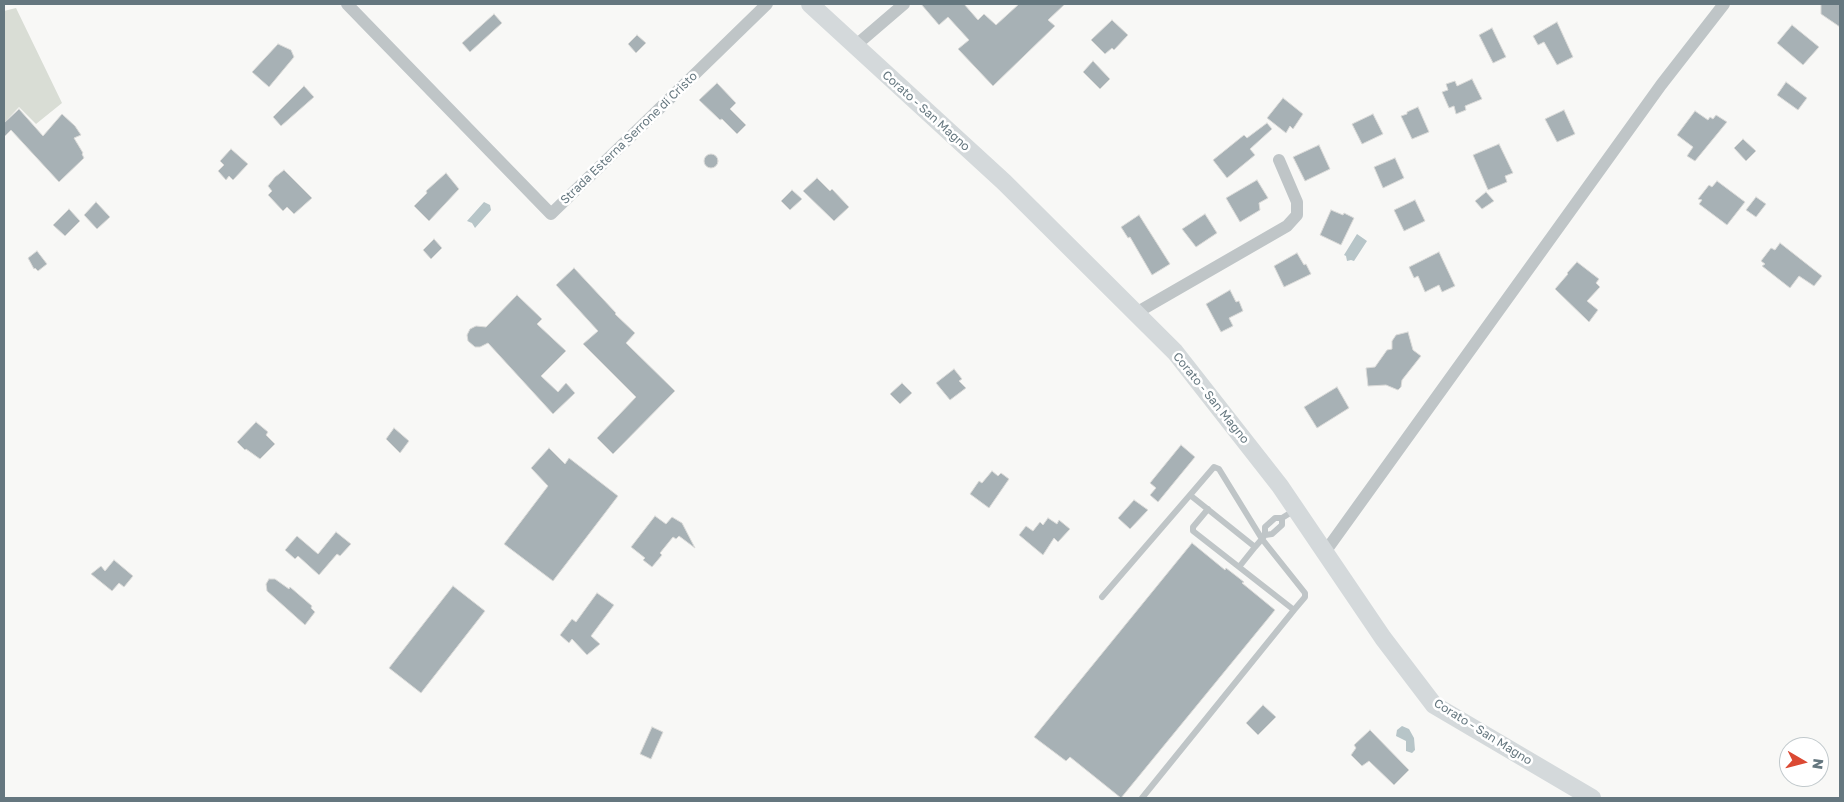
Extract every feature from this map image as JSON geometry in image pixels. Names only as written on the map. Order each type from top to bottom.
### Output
[{"type":"main road","name":"Corato - San Magno","points":[[810,4],[1004,182],[1175,352],[1280,486],[1289,514],[1325,552],[1383,638],[1434,705],[1592,798]]},
{"type":"street","name":"Strada Esterna Serrone di Cristo","points":[[347,4],[551,214],[767,4]]},
{"type":"street","points":[[855,46],[904,4]]},
{"type":"street","points":[[1325,552],[1655,94],[1724,4]]},
{"type":"street","points":[[1136,313],[1287,226],[1297,215],[1297,202],[1279,160]]},
{"type":"lane","points":[[1102,598],[1214,467],[1219,469],[1306,597],[1142,798]]},
{"type":"lane","points":[[1190,495],[1255,547]]},
{"type":"lane","points":[[1208,509],[1193,527],[1193,531],[1294,610]]},
{"type":"lane","points":[[1240,567],[1264,537],[1272,534],[1282,525],[1289,514]]},
{"type":"shaded area","points":[[16,8],[62,103],[36,124],[19,107],[4,123],[4,11]]},
{"type":"shaded area","points":[[484,202],[490,205],[491,210],[475,228],[472,223],[467,221]]},
{"type":"shaded area","points":[[1357,234],[1367,241],[1354,261],[1347,261],[1344,255]]},
{"type":"shaded area","points":[[1402,726],[1409,729],[1414,738],[1415,750],[1412,753],[1406,751],[1406,741],[1396,736],[1397,730]]},
{"type":"building","points":[[921,4],[964,4],[978,20],[984,14],[996,25],[1019,4],[1065,4],[1048,20],[1055,26],[993,86],[958,49],[969,40],[948,17],[939,25]]},
{"type":"building","points":[[1821,4],[1840,4],[1840,27],[1821,14]]},
{"type":"building","points":[[494,14],[502,23],[470,52],[462,43]]},
{"type":"building","points":[[1112,20],[1128,35],[1114,50],[1112,48],[1105,54],[1091,40]]},
{"type":"building","points":[[1557,22],[1573,57],[1557,65],[1544,42],[1538,45],[1533,36]]},
{"type":"building","points":[[1792,25],[1819,47],[1803,65],[1777,43]]},
{"type":"building","points":[[1492,28],[1506,57],[1493,63],[1479,35]]},
{"type":"building","points":[[637,35],[646,43],[636,53],[628,44]]},
{"type":"building","points":[[278,44],[291,50],[294,57],[269,87],[252,72]]},
{"type":"building","points":[[1093,61],[1110,79],[1100,89],[1083,72]]},
{"type":"building","points":[[1472,79],[1482,99],[1465,106],[1466,110],[1456,114],[1454,106],[1449,108],[1442,92],[1448,90],[1446,84],[1455,81],[1457,86]]},
{"type":"building","points":[[1786,82],[1807,98],[1798,110],[1777,95]]},
{"type":"building","points":[[717,83],[736,103],[730,109],[746,125],[737,134],[699,100]]},
{"type":"building","points":[[304,86],[314,97],[281,126],[273,117]]},
{"type":"building","points":[[1283,98],[1303,114],[1293,129],[1290,126],[1286,133],[1267,118]]},
{"type":"building","points":[[1418,107],[1429,132],[1412,139],[1401,116]]},
{"type":"building","points":[[19,109],[43,136],[62,114],[75,126],[81,135],[74,138],[84,158],[59,182],[11,130],[4,137],[4,123]]},
{"type":"building","points":[[1564,110],[1575,134],[1557,142],[1545,119]]},
{"type":"building","points":[[1695,111],[1708,120],[1710,117],[1713,119],[1716,115],[1727,122],[1695,161],[1687,156],[1693,147],[1677,135]]},
{"type":"building","points":[[1373,114],[1383,134],[1362,144],[1352,124]]},
{"type":"building","points":[[1267,123],[1272,129],[1250,149],[1255,155],[1227,178],[1213,160],[1244,135],[1247,138]]},
{"type":"building","points":[[1743,139],[1756,151],[1746,161],[1734,148]]},
{"type":"building","points":[[1499,144],[1513,173],[1505,176],[1507,182],[1488,190],[1473,155]]},
{"type":"building","points":[[1319,145],[1330,169],[1305,181],[1293,157]]},
{"type":"building","points":[[231,149],[248,164],[233,180],[229,176],[226,180],[218,171],[224,165],[220,161]]},
{"type":"building","points":[[711,154],[716,156],[718,161],[716,166],[711,168],[706,166],[704,161],[706,156]]},
{"type":"building","points":[[1395,158],[1404,178],[1383,188],[1374,167]]},
{"type":"building","points":[[284,170],[312,198],[294,214],[287,207],[283,211],[268,195],[272,191],[268,186]]},
{"type":"building","points":[[446,173],[459,189],[429,221],[414,206],[427,193],[426,191]]},
{"type":"building","points":[[817,178],[830,191],[832,189],[849,207],[834,221],[803,191]]},
{"type":"building","points":[[1257,180],[1268,198],[1259,203],[1260,210],[1240,222],[1226,198]]},
{"type":"building","points":[[1717,181],[1745,202],[1727,225],[1699,204],[1702,200],[1698,199],[1709,185],[1712,187]]},
{"type":"building","points":[[792,190],[802,199],[790,210],[781,201]]},
{"type":"building","points":[[1486,192],[1494,201],[1482,209],[1475,201]]},
{"type":"building","points":[[1756,197],[1766,204],[1756,217],[1746,210]]},
{"type":"building","points":[[1415,200],[1425,221],[1404,231],[1394,210]]},
{"type":"building","points":[[96,202],[110,217],[97,229],[84,215]]},
{"type":"building","points":[[69,209],[80,221],[65,236],[53,225]]},
{"type":"building","points":[[1331,210],[1354,218],[1341,245],[1320,235]]},
{"type":"building","points":[[1205,214],[1217,233],[1196,247],[1182,229]]},
{"type":"building","points":[[1139,215],[1170,264],[1152,275],[1130,237],[1128,238],[1121,227]]},
{"type":"building","points":[[434,239],[442,248],[431,259],[423,250]]},
{"type":"building","points":[[1780,243],[1822,276],[1814,286],[1799,276],[1790,288],[1762,266],[1765,264],[1761,261],[1771,248],[1775,250]]},
{"type":"building","points":[[37,251],[47,264],[38,271],[34,269],[28,258]]},
{"type":"building","points":[[1439,252],[1455,286],[1442,292],[1439,285],[1425,292],[1418,276],[1414,278],[1409,267]]},
{"type":"building","points":[[1297,253],[1311,274],[1284,287],[1274,266]]},
{"type":"building","points":[[1577,262],[1599,279],[1596,283],[1600,287],[1587,301],[1598,310],[1589,322],[1555,289]]},
{"type":"building","points":[[574,268],[615,314],[635,333],[626,343],[675,391],[613,454],[597,438],[636,397],[583,344],[598,331],[556,285]]},
{"type":"building","points":[[1230,290],[1236,302],[1239,301],[1243,311],[1229,318],[1233,326],[1221,332],[1206,304]]},
{"type":"building","points":[[517,295],[542,319],[537,324],[566,351],[541,376],[558,392],[566,383],[575,393],[553,414],[488,343],[475,347],[468,341],[467,335],[470,329],[476,326],[486,327]]},
{"type":"building","points":[[1408,332],[1413,350],[1421,356],[1402,380],[1401,387],[1398,390],[1386,385],[1368,386],[1366,368],[1375,367],[1387,350],[1392,349],[1392,341],[1396,335]]},
{"type":"building","points":[[954,369],[962,379],[959,381],[966,388],[950,400],[936,383]]},
{"type":"building","points":[[902,383],[912,393],[900,404],[890,394]]},
{"type":"building","points":[[1337,387],[1349,408],[1317,428],[1304,407]]},
{"type":"building","points":[[256,422],[268,432],[266,435],[275,444],[260,459],[245,450],[237,442]]},
{"type":"building","points":[[394,428],[409,441],[400,453],[386,439]]},
{"type":"building","points":[[1181,445],[1195,457],[1158,502],[1150,495],[1156,488],[1150,483]]},
{"type":"building","points":[[549,448],[565,464],[569,458],[618,496],[553,581],[504,544],[548,486],[531,468]]},
{"type":"building","points":[[992,471],[998,476],[1001,473],[1009,479],[989,508],[970,494],[979,481],[982,483]]},
{"type":"building","points":[[1134,500],[1148,510],[1130,529],[1118,518]]},
{"type":"building","points":[[655,516],[666,524],[672,517],[682,523],[695,548],[679,536],[676,539],[673,537],[652,567],[643,560],[645,558],[631,547]]},
{"type":"building","points":[[1048,518],[1057,524],[1059,520],[1070,529],[1058,542],[1054,538],[1043,555],[1019,535],[1026,526],[1033,531],[1040,522],[1043,525]]},
{"type":"building","points":[[336,532],[351,544],[340,556],[337,554],[319,575],[298,556],[295,559],[285,550],[297,536],[318,554]]},
{"type":"building","points":[[1192,543],[1225,570],[1226,568],[1244,582],[1242,583],[1275,610],[1121,798],[1070,757],[1066,761],[1034,737]]},
{"type":"building","points":[[114,560],[133,576],[124,587],[119,583],[112,591],[91,574],[101,566],[105,571]]},
{"type":"building","points":[[269,579],[275,579],[289,589],[290,587],[312,606],[311,608],[315,612],[305,625],[267,591],[266,584]]},
{"type":"building","points":[[453,586],[485,611],[421,693],[389,668]]},
{"type":"building","points":[[597,593],[614,605],[591,636],[600,644],[587,655],[572,639],[569,643],[560,635],[572,619],[576,622]]},
{"type":"building","points":[[1263,705],[1276,717],[1258,735],[1246,723]]},
{"type":"building","points":[[652,727],[663,732],[651,759],[640,754]]},
{"type":"building","points":[[1370,730],[1409,770],[1394,785],[1369,761],[1362,766],[1351,755],[1356,748],[1354,745]]}]
